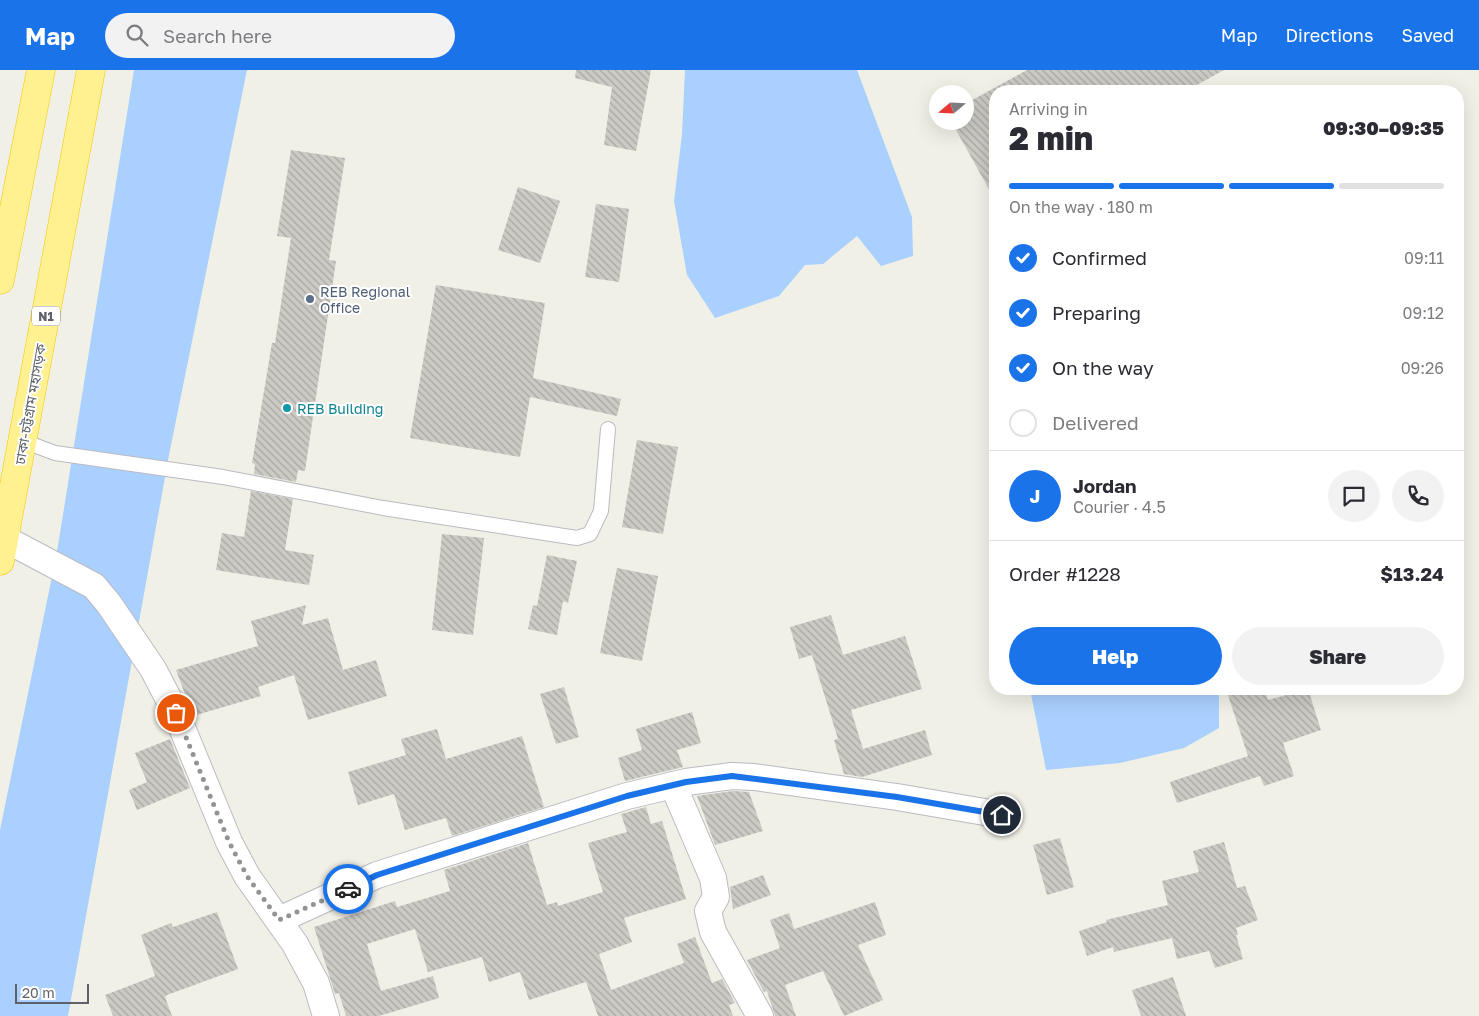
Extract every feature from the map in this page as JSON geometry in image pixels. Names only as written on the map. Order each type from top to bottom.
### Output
[{"type":"highway","points":[[0,280],[41,70]]},
{"type":"highway","name":"ঢাকা-চট্টগ্রাম মহাসড়ক","points":[[3,535],[23,441],[91,70]]},
{"type":"street","points":[[3,535],[94,586],[109,604],[166,691],[229,842],[247,876],[295,944],[316,984],[326,1016]]},
{"type":"street","points":[[279,920],[377,875],[627,796],[673,785],[732,776],[754,777],[897,797],[1002,815]]},
{"type":"street","points":[[673,785],[714,878],[716,898],[708,911],[713,932],[760,1016]]},
{"type":"lane","points":[[23,441],[56,453],[222,477],[384,508],[577,538],[590,534],[601,511],[608,430]]},
{"type":"water","points":[[134,70],[247,70],[169,455],[68,1016],[0,1016],[0,830],[57,552]]},
{"type":"water","points":[[685,70],[857,70],[912,217],[913,256],[881,266],[857,236],[823,264],[805,265],[779,296],[715,318],[687,275],[674,201],[682,134]]},
{"type":"water","points":[[1031,695],[1219,695],[1219,728],[1184,748],[1120,763],[1046,770]]},
{"type":"building","points":[[576,70],[651,70],[636,151],[604,145],[612,87],[575,78]]},
{"type":"building","points":[[1027,70],[1224,70],[1197,85],[1000,85]]},
{"type":"building","points":[[989,91],[989,189],[956,130],[974,130],[974,99]]},
{"type":"building","points":[[291,150],[345,158],[329,260],[336,261],[305,471],[298,470],[296,482],[254,474],[255,464],[252,463],[272,343],[275,343],[291,238],[277,236]]},
{"type":"building","points":[[518,187],[560,201],[540,263],[498,250]]},
{"type":"building","points":[[596,204],[629,209],[619,282],[585,277]]},
{"type":"building","points":[[436,285],[545,303],[533,378],[621,399],[617,416],[530,397],[520,457],[410,438]]},
{"type":"building","points":[[637,440],[678,447],[663,534],[622,527]]},
{"type":"building","points":[[251,491],[293,499],[285,550],[314,555],[309,585],[216,570],[222,533],[244,537]]},
{"type":"building","points":[[442,534],[484,538],[473,635],[432,630]]},
{"type":"building","points":[[547,555],[577,561],[568,603],[563,601],[557,635],[528,629],[533,605],[537,606]]},
{"type":"building","points":[[617,568],[658,576],[642,661],[600,653]]},
{"type":"building","points":[[306,605],[302,625],[328,618],[343,670],[376,660],[387,696],[308,720],[294,675],[258,687],[261,696],[193,716],[176,670],[258,646],[251,621]]},
{"type":"building","points":[[831,615],[843,655],[905,636],[922,689],[851,710],[863,749],[925,730],[932,755],[862,777],[844,774],[834,740],[838,739],[812,655],[799,659],[790,627]]},
{"type":"building","points":[[564,687],[579,737],[556,744],[540,694]]},
{"type":"building","points":[[1228,695],[1266,695],[1268,700],[1286,695],[1310,695],[1321,730],[1283,743],[1294,776],[1264,786],[1260,776],[1177,803],[1170,782],[1248,756]]},
{"type":"building","points":[[692,712],[701,743],[677,750],[683,767],[625,781],[618,758],[642,750],[636,729]]},
{"type":"building","points":[[437,729],[446,759],[522,736],[544,807],[452,836],[446,818],[405,830],[394,794],[358,805],[348,772],[406,755],[401,739]]},
{"type":"building","points":[[170,739],[190,788],[137,810],[129,790],[147,782],[135,753]]},
{"type":"building","points":[[733,791],[749,792],[763,831],[715,845],[697,796]]},
{"type":"building","points":[[646,807],[651,824],[662,821],[686,899],[624,918],[632,942],[599,954],[611,990],[684,963],[677,944],[695,937],[712,983],[722,979],[735,1003],[729,1005],[733,1016],[598,1016],[586,982],[529,1000],[520,972],[489,982],[482,957],[428,972],[415,929],[367,944],[381,991],[433,976],[439,998],[379,1016],[346,1016],[339,993],[335,994],[314,927],[395,901],[397,907],[450,891],[444,870],[528,843],[547,905],[557,902],[558,906],[603,892],[588,843],[627,832],[621,814]]},
{"type":"building","points":[[1060,838],[1074,887],[1047,895],[1033,845]]},
{"type":"building","points":[[1224,842],[1237,888],[1245,886],[1258,920],[1236,928],[1238,935],[1236,935],[1243,959],[1215,968],[1209,951],[1177,959],[1172,938],[1114,952],[1113,947],[1087,956],[1079,931],[1107,922],[1106,920],[1168,905],[1162,881],[1199,872],[1193,851]]},
{"type":"building","points":[[763,875],[771,895],[733,909],[730,887]]},
{"type":"building","points":[[875,902],[886,935],[858,945],[883,1000],[844,1016],[823,971],[785,985],[796,1016],[775,1016],[767,991],[764,992],[747,960],[780,948],[770,920],[789,913],[794,929]]},
{"type":"building","points":[[217,912],[238,969],[167,995],[165,997],[172,1016],[113,1016],[105,995],[155,976],[141,935],[171,923],[173,927]]},
{"type":"building","points":[[1173,977],[1186,1016],[1141,1016],[1132,990]]},
{"type":"way so far","points":[[176,713],[229,842],[247,876],[279,920],[348,889]]},
{"type":"place","name":"REB Regional Office","points":[[310,299]]},
{"type":"place","name":"REB Building","points":[[287,408]]},
{"type":"route","points":[[348,889],[377,875],[414,862],[627,796],[686,782],[732,776],[754,777],[897,797],[1002,815]]}]
